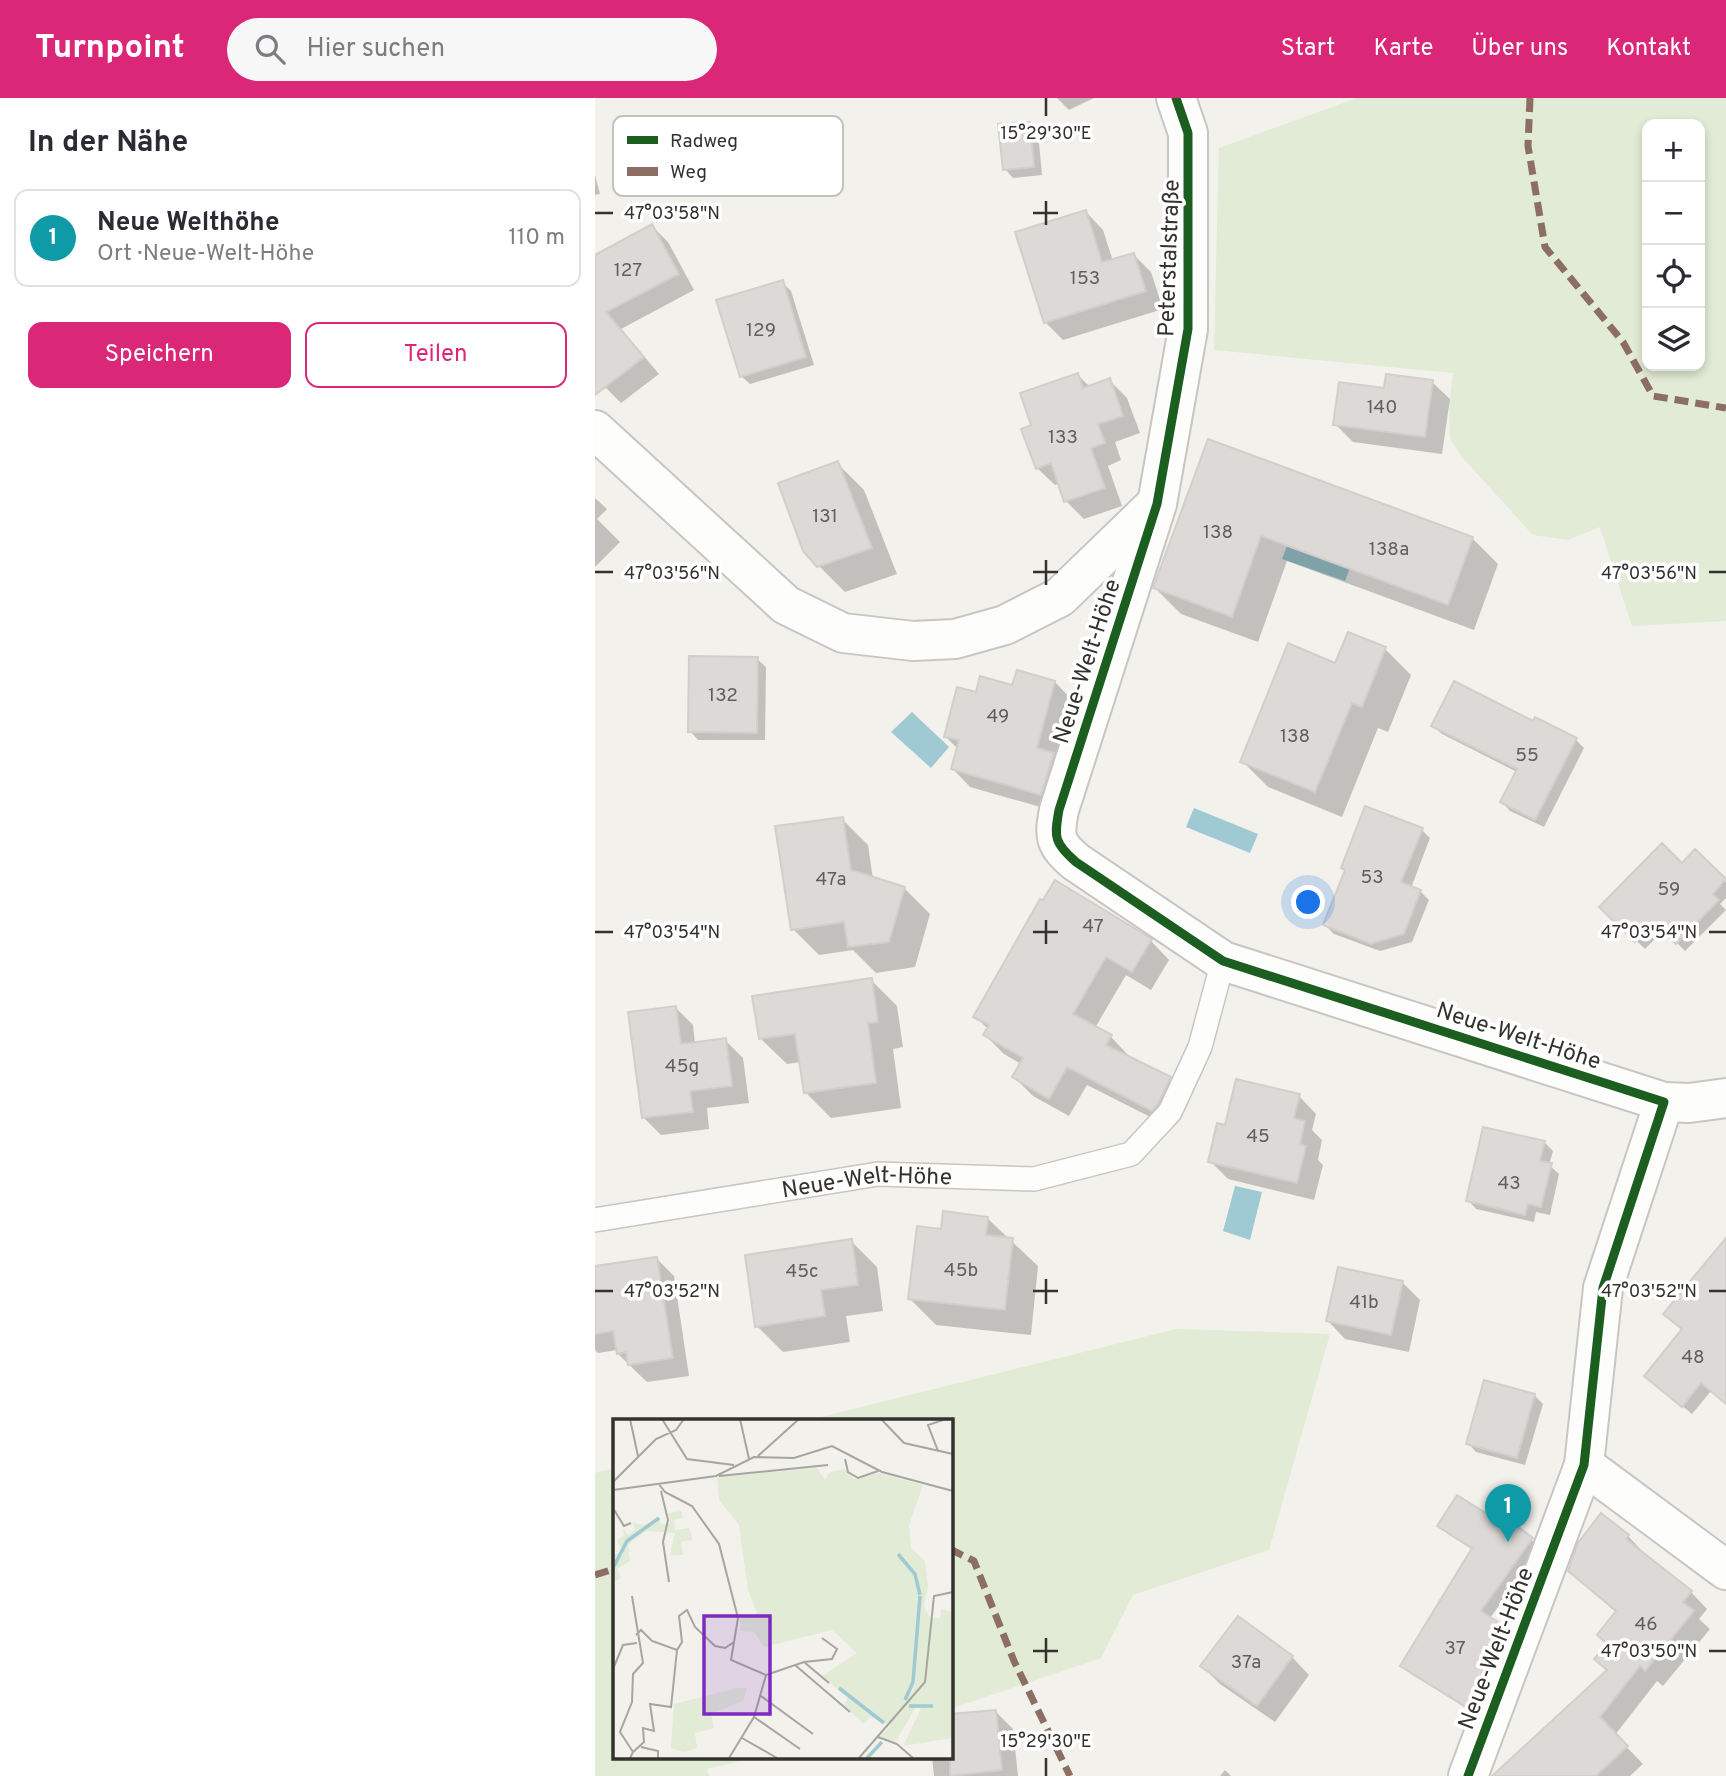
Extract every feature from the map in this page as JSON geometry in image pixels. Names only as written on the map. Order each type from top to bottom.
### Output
[{"type":"street","name":"Peterstalstraße","points":[[1157,503],[1188,329],[1188,134],[1176,98]]},
{"type":"street","points":[[595,430],[786,605],[843,633],[913,641],[955,639],[1005,625],[1060,597],[1157,503]]},
{"type":"street","name":"Neue-Welt-Höhe","points":[[1157,503],[1059,810],[1055,832],[1059,847],[1076,862],[1223,961],[1664,1102],[1689,1103],[1726,1098]]},
{"type":"street","name":"Neue-Welt-Höhe","points":[[1468,1776],[1584,1465],[1603,1288],[1664,1102]]},
{"type":"street","points":[[1584,1465],[1726,1570]]},
{"type":"lane","name":"Neue-Welt-Höhe","points":[[595,1220],[878,1174],[1034,1179],[1131,1154],[1170,1112],[1200,1047],[1223,961]]},
{"type":"green space","points":[[1357,98],[1726,98],[1726,621],[1632,626],[1600,527],[1568,540],[1533,535],[1461,456],[1450,438],[1449,406],[1453,373],[1214,350],[1219,148]]},
{"type":"green space","points":[[1176,1329],[1330,1334],[1269,1550],[1133,1595],[1101,1658],[952,1708],[952,1419],[813,1419]]},
{"type":"green space","points":[[613,1468],[613,1758],[754,1758],[707,1769],[709,1776],[595,1776],[595,1473]]},
{"type":"water","points":[[1291,535],[1350,568],[1345,581],[1282,559]]},
{"type":"water","points":[[912,712],[949,747],[931,768],[891,732]]},
{"type":"water","points":[[1194,808],[1258,834],[1250,853],[1186,827]]},
{"type":"water","points":[[1235,1186],[1262,1192],[1250,1240],[1223,1231]]},
{"type":"building","points":[[1030,122],[1034,167],[1003,170],[998,124]]},
{"type":"building","points":[[1086,210],[1102,262],[1134,253],[1146,291],[1044,323],[1015,232]]},
{"type":"building","points":[[652,224],[679,274],[606,312],[644,357],[595,395],[595,255]]},
{"type":"building","points":[[783,280],[806,357],[740,377],[716,300]]},
{"type":"building","points":[[1078,373],[1083,388],[1110,378],[1123,416],[1098,424],[1105,443],[1091,448],[1105,488],[1064,502],[1051,463],[1036,469],[1021,429],[1031,425],[1020,393]]},
{"type":"building","points":[[1386,374],[1433,380],[1425,437],[1333,425],[1339,382],[1384,388]]},
{"type":"building","points":[[1208,439],[1473,537],[1448,605],[1261,536],[1232,617],[1153,588]]},
{"type":"building","points":[[838,461],[872,548],[817,567],[803,551],[778,483]]},
{"type":"building","points":[[1348,632],[1386,647],[1362,707],[1352,703],[1315,792],[1240,762],[1288,643],[1335,663]]},
{"type":"building","points":[[689,656],[758,657],[757,733],[688,732]]},
{"type":"building","points":[[1017,670],[1055,681],[1037,748],[1054,753],[1041,795],[951,769],[959,740],[944,737],[957,687],[976,692],[980,676],[1012,685]]},
{"type":"building","points":[[1454,681],[1533,721],[1535,717],[1577,738],[1535,820],[1500,802],[1517,769],[1431,726]]},
{"type":"building","points":[[1365,806],[1423,828],[1401,882],[1421,890],[1404,934],[1371,944],[1323,925],[1345,870],[1341,868]]},
{"type":"building","points":[[843,817],[851,870],[905,887],[889,942],[848,947],[844,922],[791,930],[775,826]]},
{"type":"building","points":[[1662,843],[1682,863],[1695,849],[1726,879],[1713,894],[1719,900],[1676,944],[1654,923],[1635,942],[1599,907]]},
{"type":"building","points":[[1055,880],[1152,939],[1132,972],[1106,957],[1073,1014],[1112,1035],[1106,1045],[1171,1077],[1152,1111],[1067,1067],[1049,1099],[1012,1077],[1023,1058],[983,1035],[989,1025],[973,1017],[1040,899],[1043,900]]},
{"type":"building","points":[[872,978],[878,1022],[868,1023],[876,1083],[804,1093],[795,1034],[759,1039],[752,996]]},
{"type":"building","points":[[676,1006],[681,1044],[726,1038],[732,1086],[690,1091],[693,1112],[642,1118],[628,1012]]},
{"type":"building","points":[[1236,1079],[1300,1094],[1294,1118],[1305,1121],[1300,1144],[1306,1146],[1297,1183],[1208,1162],[1217,1123],[1225,1125]]},
{"type":"building","points":[[1483,1127],[1545,1141],[1540,1161],[1552,1163],[1541,1207],[1528,1204],[1525,1215],[1466,1201]]},
{"type":"building","points":[[943,1211],[988,1217],[986,1235],[1013,1238],[1005,1310],[908,1299],[917,1226],[941,1229]]},
{"type":"building","points":[[1726,1238],[1726,1404],[1701,1383],[1682,1407],[1644,1376],[1682,1329],[1663,1314]]},
{"type":"building","points":[[852,1239],[858,1285],[821,1290],[825,1316],[755,1327],[745,1255]]},
{"type":"building","points":[[657,1257],[673,1358],[628,1365],[626,1352],[617,1354],[613,1331],[595,1334],[595,1266]]},
{"type":"building","points":[[1338,1267],[1403,1281],[1391,1335],[1326,1321]]},
{"type":"building","points":[[1484,1380],[1535,1394],[1517,1458],[1466,1444]]},
{"type":"building","points":[[1457,1495],[1505,1525],[1509,1520],[1533,1538],[1481,1611],[1501,1624],[1480,1680],[1465,1706],[1400,1666],[1472,1548],[1437,1526]]},
{"type":"building","points":[[1601,1513],[1629,1535],[1626,1539],[1692,1591],[1683,1602],[1694,1611],[1645,1671],[1640,1666],[1600,1717],[1628,1746],[1596,1776],[1492,1776],[1607,1670],[1594,1659],[1607,1644],[1597,1635],[1616,1611],[1568,1571],[1578,1543]]},
{"type":"building","points":[[1238,1616],[1293,1656],[1257,1706],[1200,1666]]},
{"type":"building","points":[[996,1710],[1002,1770],[950,1776],[952,1714]]},
{"type":"marked path","points":[[1530,98],[1528,146],[1545,247],[1623,342],[1653,396],[1726,408]]},
{"type":"marked path","points":[[952,1550],[974,1561],[1014,1661],[1070,1776]]},
{"type":"marked path","points":[[595,1575],[613,1569]]},
{"type":"cycle path","points":[[1176,98],[1188,133],[1188,329],[1157,504],[1059,810],[1057,839],[1063,850],[1076,862],[1223,961],[1664,1102],[1603,1288],[1584,1465],[1468,1776]]},
{"type":"place","name":"Neue Welthöhe","points":[[1508,1542]]}]
